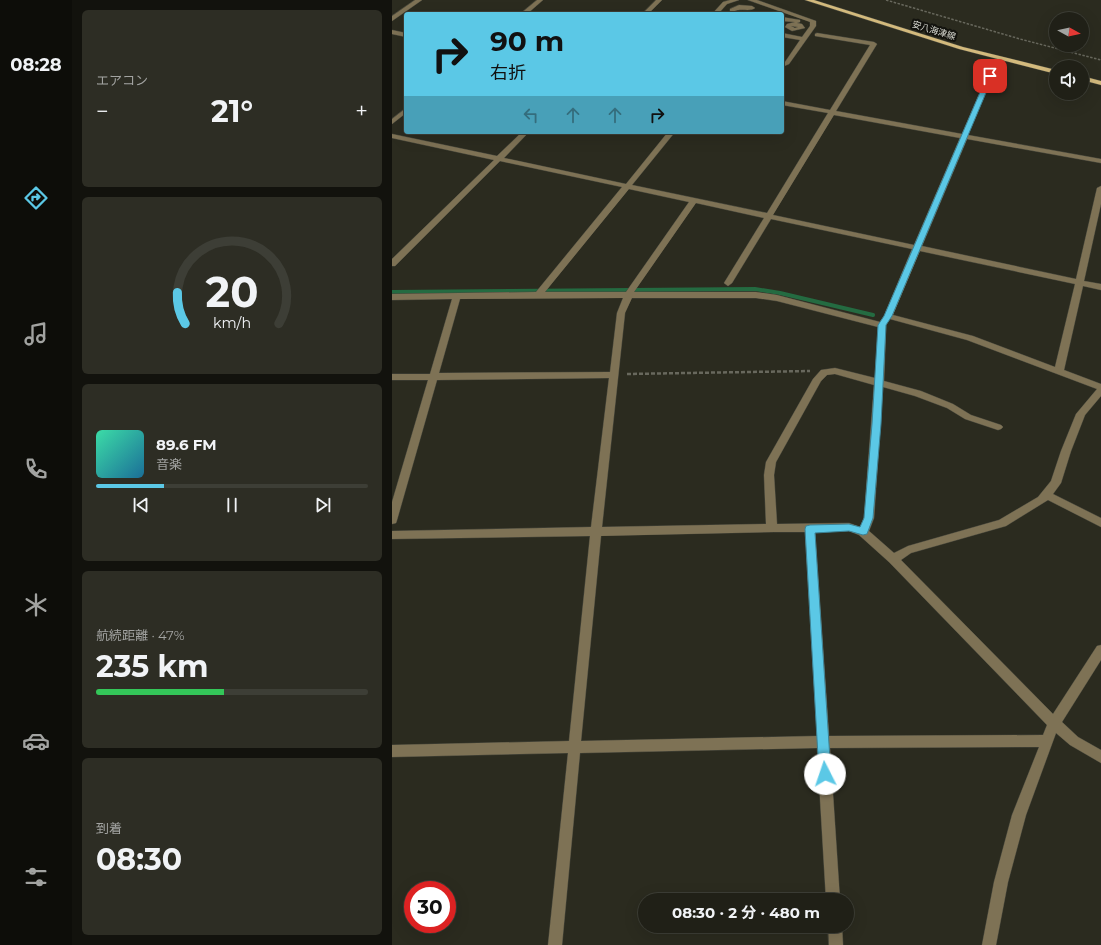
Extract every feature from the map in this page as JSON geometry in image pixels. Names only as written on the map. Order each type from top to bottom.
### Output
[{"type":"main road","name":"安八海津線","points":[[808,0],[961,48],[1049,70]]},
{"type":"main road","points":[[1089,80],[1101,83]]},
{"type":"street","points":[[392,19],[419,0]]},
{"type":"street","points":[[525,12],[540,0]]},
{"type":"street","points":[[647,12],[659,0]]},
{"type":"street","points":[[717,12],[728,2],[736,0]]},
{"type":"street","points":[[751,0],[813,21],[813,26],[784,64]]},
{"type":"street","points":[[749,12],[757,2]]},
{"type":"street","points":[[770,12],[774,7]]},
{"type":"street","points":[[732,12],[732,10],[736,8],[752,8]]},
{"type":"street","points":[[787,27],[805,18]]},
{"type":"street","points":[[792,24],[802,27],[799,30],[787,27],[792,24]]},
{"type":"street","points":[[787,27],[804,38]]},
{"type":"street","points":[[392,32],[404,35]]},
{"type":"street","points":[[728,283],[874,44],[817,35]]},
{"type":"street","points":[[863,532],[869,518],[877,424],[882,325],[888,316],[918,247],[990,76]]},
{"type":"street","points":[[784,103],[1101,161]]},
{"type":"street","points":[[392,122],[404,112]]},
{"type":"street","points":[[392,264],[524,134]]},
{"type":"street","points":[[538,295],[670,134]]},
{"type":"street","points":[[392,136],[1101,287]]},
{"type":"street","points":[[1059,371],[1101,188]]},
{"type":"street","points":[[555,945],[596,531],[621,313],[628,295],[694,200]]},
{"type":"street","points":[[392,520],[457,295]]},
{"type":"street","points":[[392,297],[457,295],[763,296],[777,298],[882,325]]},
{"type":"street","points":[[888,316],[970,338],[1101,388],[1082,414],[1066,451],[1056,484],[1042,500],[1002,523],[908,550],[893,559]]},
{"type":"street","points":[[772,529],[769,474],[771,462],[818,378],[824,372],[835,371],[878,381],[918,393],[998,428]]},
{"type":"street","points":[[392,377],[613,375]]},
{"type":"street","points":[[1046,495],[1101,524]]},
{"type":"street","points":[[392,535],[849,528],[863,532],[893,559],[1054,723],[1074,741],[1101,757]]},
{"type":"street","points":[[810,529],[833,893]]},
{"type":"street","points":[[989,945],[1001,882],[1019,815],[1054,723],[1101,650]]},
{"type":"street","points":[[392,751],[823,742],[1048,741]]},
{"type":"street","points":[[835,933],[836,945]]},
{"type":"path","points":[[886,0],[963,23],[1101,60]]},
{"type":"path","points":[[613,375],[824,372]]},
{"type":"waterway","points":[[392,292],[755,289],[780,293],[873,315]]},
{"type":"route","points":[[825,774],[810,529],[849,528],[863,532],[869,518],[877,424],[882,325],[888,316],[918,247],[990,76]]}]
